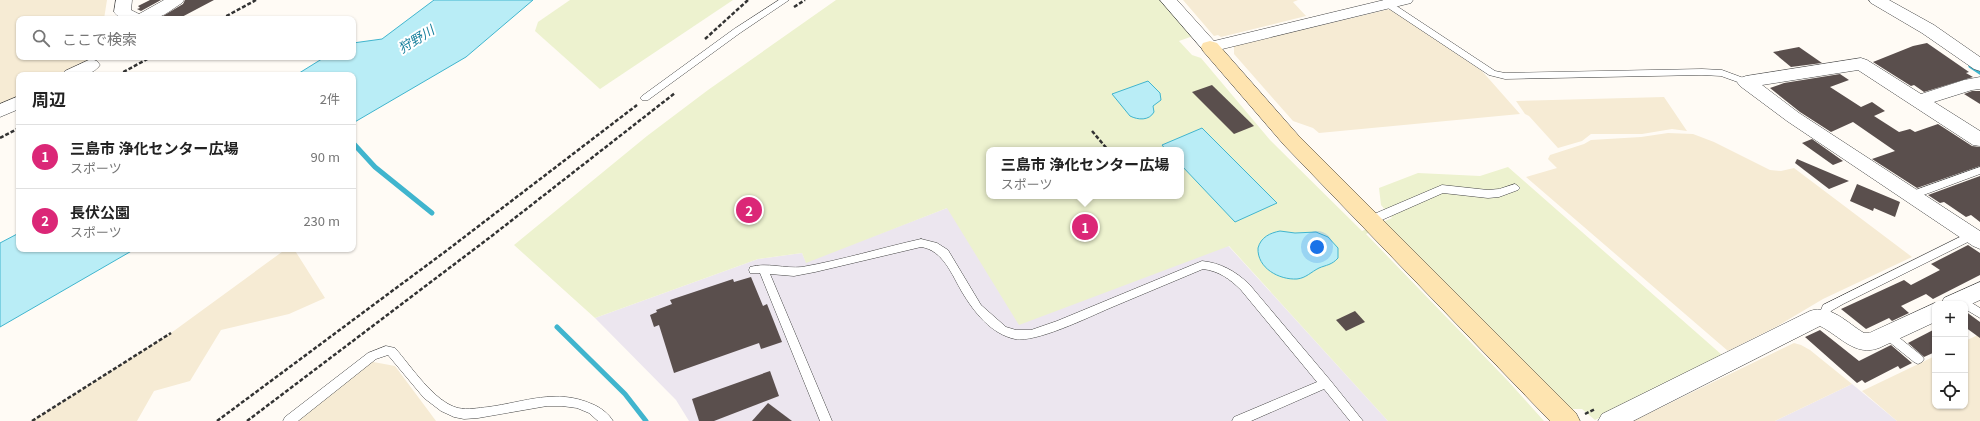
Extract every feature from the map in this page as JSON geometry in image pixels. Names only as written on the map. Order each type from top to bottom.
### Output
[{"type":"street","points":[[124,0],[122,12],[131,16]]},
{"type":"street","points":[[147,16],[176,0]]},
{"type":"street","points":[[1168,0],[1291,140],[1574,419]]},
{"type":"street","points":[[1210,47],[1387,2],[1404,0]]},
{"type":"street","points":[[1877,0],[1928,29],[1980,65]]},
{"type":"street","points":[[1746,82],[1861,64],[1980,140]]},
{"type":"street","points":[[77,72],[91,65]]},
{"type":"street","points":[[1746,82],[1793,117],[1975,238]]},
{"type":"street","points":[[1920,101],[1970,84],[1980,83]]},
{"type":"street","points":[[0,111],[16,103]]},
{"type":"street","points":[[1958,301],[1980,290]]},
{"type":"street","points":[[1604,414],[1787,334],[1818,317],[1831,321],[1860,341],[1871,342],[1932,313]]},
{"type":"lane","points":[[645,98],[737,31],[785,0]]},
{"type":"lane","points":[[1387,2],[1492,73],[1505,76],[1702,72],[1722,73],[1746,82]]},
{"type":"lane","points":[[1910,196],[1980,170]]},
{"type":"lane","points":[[1371,220],[1442,190],[1488,194],[1500,193],[1515,188]]},
{"type":"lane","points":[[1823,318],[1827,308],[1839,301],[1975,238]]},
{"type":"lane","points":[[826,421],[759,269],[798,272],[840,265],[921,243],[937,246],[944,253],[977,308],[989,321],[1002,330],[1016,335],[1031,334],[1061,324],[1202,266],[1212,266],[1225,270],[1245,287],[1357,421]]},
{"type":"lane","points":[[1968,308],[1980,314]]},
{"type":"lane","points":[[1887,334],[1918,359]]},
{"type":"lane","points":[[289,421],[372,356],[379,352],[386,351],[391,351],[431,396],[444,407],[454,412],[466,414],[496,412],[537,401],[564,401],[586,404],[596,410],[607,421]]},
{"type":"lane","points":[[1238,421],[1326,383]]},
{"type":"path","points":[[227,16],[256,0]]},
{"type":"path","points":[[789,10],[806,0]]},
{"type":"path","points":[[124,72],[146,60]]},
{"type":"path","points":[[246,421],[493,235],[678,90]]},
{"type":"path","points":[[217,421],[446,251],[645,98]]},
{"type":"path","points":[[0,138],[16,130]]},
{"type":"path","points":[[1092,131],[1105,147]]},
{"type":"path","points":[[32,421],[171,333]]},
{"type":"path","points":[[1574,419],[1604,414]]},
{"type":"shaded area","points":[[0,0],[107,0],[104,16],[16,16],[16,60],[95,60],[73,72],[16,72],[16,101],[0,109]]},
{"type":"shaded area","points":[[1183,0],[1298,0],[1293,2],[1306,16],[1221,37],[1218,35],[1214,36]]},
{"type":"shaded area","points":[[1390,9],[1482,71],[1520,114],[1319,133],[1313,128],[1293,121],[1234,54],[1234,46]]},
{"type":"shaded area","points":[[1664,97],[1687,131],[1672,129],[1642,134],[1591,134],[1582,141],[1558,148],[1529,116],[1525,114],[1516,101]]},
{"type":"shaded area","points":[[1668,133],[1693,134],[1714,142],[1770,170],[1781,171],[1794,168],[1912,257],[1823,299],[1776,327],[1728,351],[1526,177],[1557,168],[1548,159],[1550,155],[1584,144],[1591,140],[1641,137]]},
{"type":"shaded area","points":[[986,197],[986,199],[1184,199],[1184,197],[1388,421],[689,421],[676,400],[595,318],[758,259],[802,253],[806,262],[947,208]]},
{"type":"shaded area","points":[[282,252],[296,252],[325,298],[289,314],[221,330],[190,381],[154,391],[137,421],[32,421],[171,333]]},
{"type":"shaded area","points":[[1980,334],[1980,421],[1897,421],[1862,391],[1932,357],[1932,409],[1968,409],[1968,340]]},
{"type":"shaded area","points":[[1794,343],[1810,350],[1852,384],[1775,421],[1633,421]]},
{"type":"shaded area","points":[[368,361],[395,366],[436,421],[293,421]]},
{"type":"shaded area","points":[[1852,384],[1897,421],[1775,421]]},
{"type":"green space","points":[[570,0],[733,0],[600,89],[535,31],[538,22]]},
{"type":"green space","points":[[836,0],[1161,0],[1193,36],[1179,41],[1192,55],[1201,58],[1270,140],[1362,231],[1392,218],[1381,205],[1379,188],[1418,173],[1480,176],[1508,167],[1722,355],[1595,420],[1582,409],[1570,409],[1387,224],[1366,234],[1508,381],[1544,421],[1388,421],[1229,246],[1019,325],[947,208],[806,263],[802,253],[758,259],[595,318],[514,245],[647,136],[708,90]]},
{"type":"water","name":"狩野川","points":[[434,0],[533,0],[466,57],[356,121],[356,72],[301,72],[320,60],[356,60],[356,43],[382,39]]},
{"type":"water","points":[[1148,81],[1160,93],[1161,100],[1153,106],[1154,112],[1149,117],[1140,119],[1130,116],[1112,94]]},
{"type":"water","points":[[1202,128],[1277,203],[1235,222],[1184,168],[1184,147],[1164,147],[1162,145]]},
{"type":"water","points":[[1280,231],[1295,233],[1316,232],[1328,237],[1338,248],[1338,258],[1306,276],[1297,279],[1290,279],[1276,275],[1265,267],[1261,261],[1258,248],[1261,241],[1266,236]]},
{"type":"water","points":[[16,235],[16,252],[130,252],[0,327],[0,243]]},
{"type":"building","points":[[150,0],[161,0],[141,11],[137,9],[140,8],[138,6]]},
{"type":"building","points":[[185,0],[214,0],[184,16],[163,16],[183,4]]},
{"type":"building","points":[[1927,43],[1969,72],[1966,73],[1973,77],[1924,92],[1914,85],[1911,86],[1873,62],[1913,46]]},
{"type":"building","points":[[1799,47],[1822,63],[1791,67],[1773,52]]},
{"type":"building","points":[[1840,74],[1849,80],[1830,87],[1861,107],[1872,102],[1885,111],[1874,116],[1899,132],[1910,129],[1915,132],[1938,124],[1972,146],[1980,147],[1980,166],[1917,188],[1872,159],[1895,151],[1853,122],[1831,132],[1800,112],[1770,88],[1784,83]]},
{"type":"building","points":[[1212,85],[1254,126],[1234,134],[1192,92]]},
{"type":"building","points":[[1972,91],[1980,91],[1980,104],[1964,94]]},
{"type":"building","points":[[1812,139],[1843,161],[1833,165],[1802,143]]},
{"type":"building","points":[[1797,159],[1849,181],[1829,189],[1795,163]]},
{"type":"building","points":[[1980,176],[1980,222],[1971,215],[1966,217],[1944,202],[1940,203],[1928,195]]},
{"type":"building","points":[[1857,184],[1900,202],[1895,217],[1874,208],[1873,211],[1850,201]]},
{"type":"building","points":[[1968,245],[1980,253],[1980,275],[1933,299],[1926,294],[1901,306],[1909,313],[1892,321],[1889,318],[1866,329],[1841,309],[1904,280],[1911,285],[1940,270],[1931,264]]},
{"type":"building","points":[[751,277],[763,306],[767,304],[782,342],[761,349],[759,343],[674,373],[659,325],[654,327],[650,315],[657,312],[656,310],[672,304],[670,300],[733,279],[734,282]]},
{"type":"building","points":[[1355,311],[1365,322],[1346,331],[1336,320]]},
{"type":"building","points":[[1968,313],[1980,322],[1980,338],[1968,329]]},
{"type":"building","points":[[1820,330],[1859,361],[1891,345],[1912,363],[1900,369],[1898,366],[1865,383],[1862,380],[1857,383],[1805,337]]},
{"type":"building","points":[[1932,331],[1932,353],[1924,357],[1908,343]]},
{"type":"building","points":[[770,371],[779,396],[714,421],[699,421],[692,399]]},
{"type":"building","points":[[768,403],[792,421],[752,421]]},
{"type":"waterway","points":[[1971,66],[1980,72]]},
{"type":"waterway","points":[[356,146],[375,167],[432,213]]},
{"type":"waterway","points":[[557,327],[625,394],[646,421]]},
{"type":"place","name":"長伏公園","points":[[749,210]]},
{"type":"place","name":"三島市 浄化センター広場","points":[[1085,227]]}]
